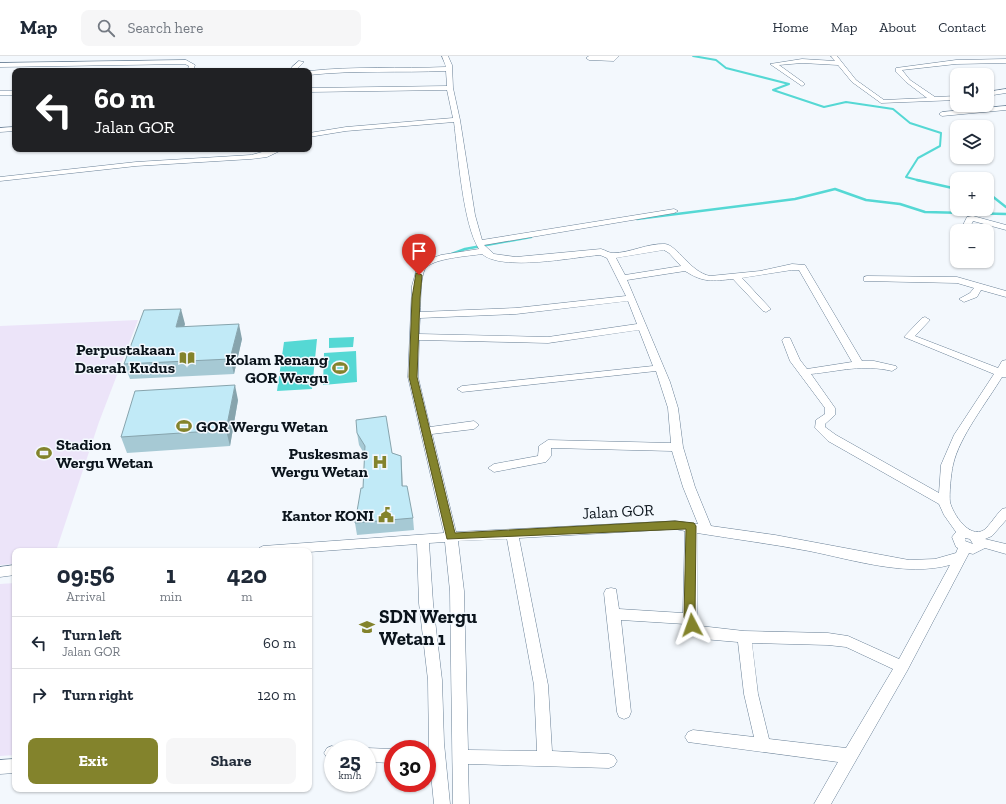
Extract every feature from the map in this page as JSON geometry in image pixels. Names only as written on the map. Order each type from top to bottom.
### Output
[{"type":"street","points":[[445,56],[449,69],[450,88],[457,120],[471,215],[481,247],[491,256],[510,259],[545,258],[601,252],[611,256],[665,247],[672,251],[687,268],[704,279],[736,277],[792,267],[802,267],[825,303],[858,364]]},
{"type":"street","points":[[589,58],[614,59],[616,56]]},
{"type":"street","points":[[834,56],[838,63],[854,81],[883,102],[950,99]]},
{"type":"street","points":[[0,65],[143,62],[188,59],[192,65],[191,68]]},
{"type":"street","points":[[802,84],[773,64],[802,61],[838,63]]},
{"type":"street","points":[[935,100],[908,81],[898,69],[956,62],[1006,61]]},
{"type":"street","points":[[141,68],[143,62]]},
{"type":"street","points":[[295,68],[301,62]]},
{"type":"street","points":[[70,68],[74,63]]},
{"type":"street","points":[[100,68],[103,63]]},
{"type":"street","points":[[312,72],[336,70],[399,71],[449,69]]},
{"type":"street","points":[[312,90],[450,88]]},
{"type":"street","points":[[994,93],[1006,91]]},
{"type":"street","points":[[0,93],[12,93]]},
{"type":"street","points":[[942,114],[1006,108]]},
{"type":"street","points":[[312,135],[346,129],[457,120]]},
{"type":"street","points":[[0,130],[12,129]]},
{"type":"street","points":[[0,179],[121,166],[251,157],[272,152]]},
{"type":"street","points":[[461,804],[457,592],[447,537],[413,377],[417,286],[423,265],[450,255],[481,247],[674,211]]},
{"type":"street","points":[[968,224],[970,219],[973,218],[993,224]]},
{"type":"street","points":[[994,224],[1006,228]]},
{"type":"street","points":[[611,256],[631,298],[659,368],[672,408],[677,447],[689,487],[706,528]]},
{"type":"street","points":[[622,278],[687,268]]},
{"type":"street","points":[[736,277],[766,309]]},
{"type":"street","points":[[867,279],[957,280],[1006,294]]},
{"type":"street","points":[[964,299],[974,295],[979,286]]},
{"type":"street","points":[[415,315],[516,311],[631,298]]},
{"type":"street","points":[[925,320],[909,337],[1002,374]]},
{"type":"street","points":[[414,337],[548,340],[643,326]]},
{"type":"street","points":[[787,340],[795,361],[830,408],[830,415],[820,423],[820,428],[832,438],[944,501]]},
{"type":"street","points":[[1006,363],[1002,374],[960,435],[951,454],[947,465],[944,501],[948,512],[963,533],[978,540],[1006,549]]},
{"type":"street","points":[[804,372],[853,366],[858,364],[874,364],[892,368]]},
{"type":"street","points":[[462,390],[659,368]]},
{"type":"street","points":[[425,431],[474,425]]},
{"type":"street","points":[[494,468],[542,459],[545,456],[545,446],[548,444],[677,447]]},
{"type":"street","points":[[978,540],[988,533],[1006,512]]},
{"type":"street","name":"Jalan GOR","points":[[308,548],[447,537],[675,525],[706,528],[909,565],[935,564],[963,552],[977,548],[980,546],[978,540]]},
{"type":"street","points":[[691,526],[690,619],[695,630],[703,633],[828,639],[848,642],[902,667]]},
{"type":"street","points":[[822,804],[902,667],[963,552],[958,537],[963,533]]},
{"type":"street","points":[[512,534],[541,685],[545,758]]},
{"type":"street","points":[[423,539],[426,603],[435,680],[433,740]]},
{"type":"street","points":[[0,572],[12,570]]},
{"type":"street","points":[[611,593],[624,712]]},
{"type":"street","points":[[613,614],[690,619]]},
{"type":"street","points":[[744,636],[751,694],[763,745]]},
{"type":"street","points":[[693,737],[851,756]]},
{"type":"street","points":[[460,757],[545,758],[609,761]]},
{"type":"street","points":[[0,767],[12,766]]},
{"type":"street","points":[[436,776],[442,804]]},
{"type":"shaded area","name":"Stadion Wergu Wetan","points":[[138,320],[99,422],[57,548],[12,548],[12,564],[0,565],[0,326]]},
{"type":"shaded area","points":[[12,583],[12,755],[0,756],[0,584]]},
{"type":"water","points":[[354,337],[353,347],[329,348],[329,338]]},
{"type":"water","points":[[317,339],[312,389],[277,391],[284,342]]},
{"type":"water","name":"Kolam Renang GOR Wergu","points":[[356,351],[357,382],[323,385],[324,353]]},
{"type":"building","points":[[181,309],[176,327],[239,324],[230,359],[124,364],[144,310]]},
{"type":"building","points":[[235,385],[226,430],[121,437],[135,391]]},
{"type":"building","points":[[386,416],[392,453],[401,456],[402,486],[407,486],[413,518],[355,523],[361,488],[363,488],[365,446],[357,433],[356,420]]},
{"type":"waterway","points":[[693,56],[716,60],[726,68],[789,84],[773,90],[824,107],[846,102],[893,109],[910,123],[941,133],[940,146],[918,158],[906,177],[919,180]]},
{"type":"waterway","points":[[919,180],[950,187]]},
{"type":"waterway","points":[[637,219],[795,199],[835,189],[866,200],[900,204],[925,212],[1006,214]]},
{"type":"waterway","points":[[994,198],[1006,207]]},
{"type":"waterway","points":[[449,255],[465,249],[531,237]]},
{"type":"waterway","points":[[416,274],[417,266],[424,263]]},
{"type":"place","name":"Perpustakaan Daerah Kudus","points":[[187,358]]},
{"type":"place","name":"Kolam Renang GOR Wergu","points":[[340,368]]},
{"type":"place","name":"GOR Wergu Wetan","points":[[184,426]]},
{"type":"place","name":"Stadion Wergu Wetan","points":[[44,453]]},
{"type":"place","name":"Puskesmas Wergu Wetan","points":[[380,462]]},
{"type":"place","name":"Kantor KONI","points":[[386,515]]},
{"type":"place","name":"SDN Wergu Wetan 1","points":[[367,627]]},
{"type":"route","points":[[419,275],[416,298],[413,377],[451,537],[675,525],[691,526],[690,617],[692,625]]}]
